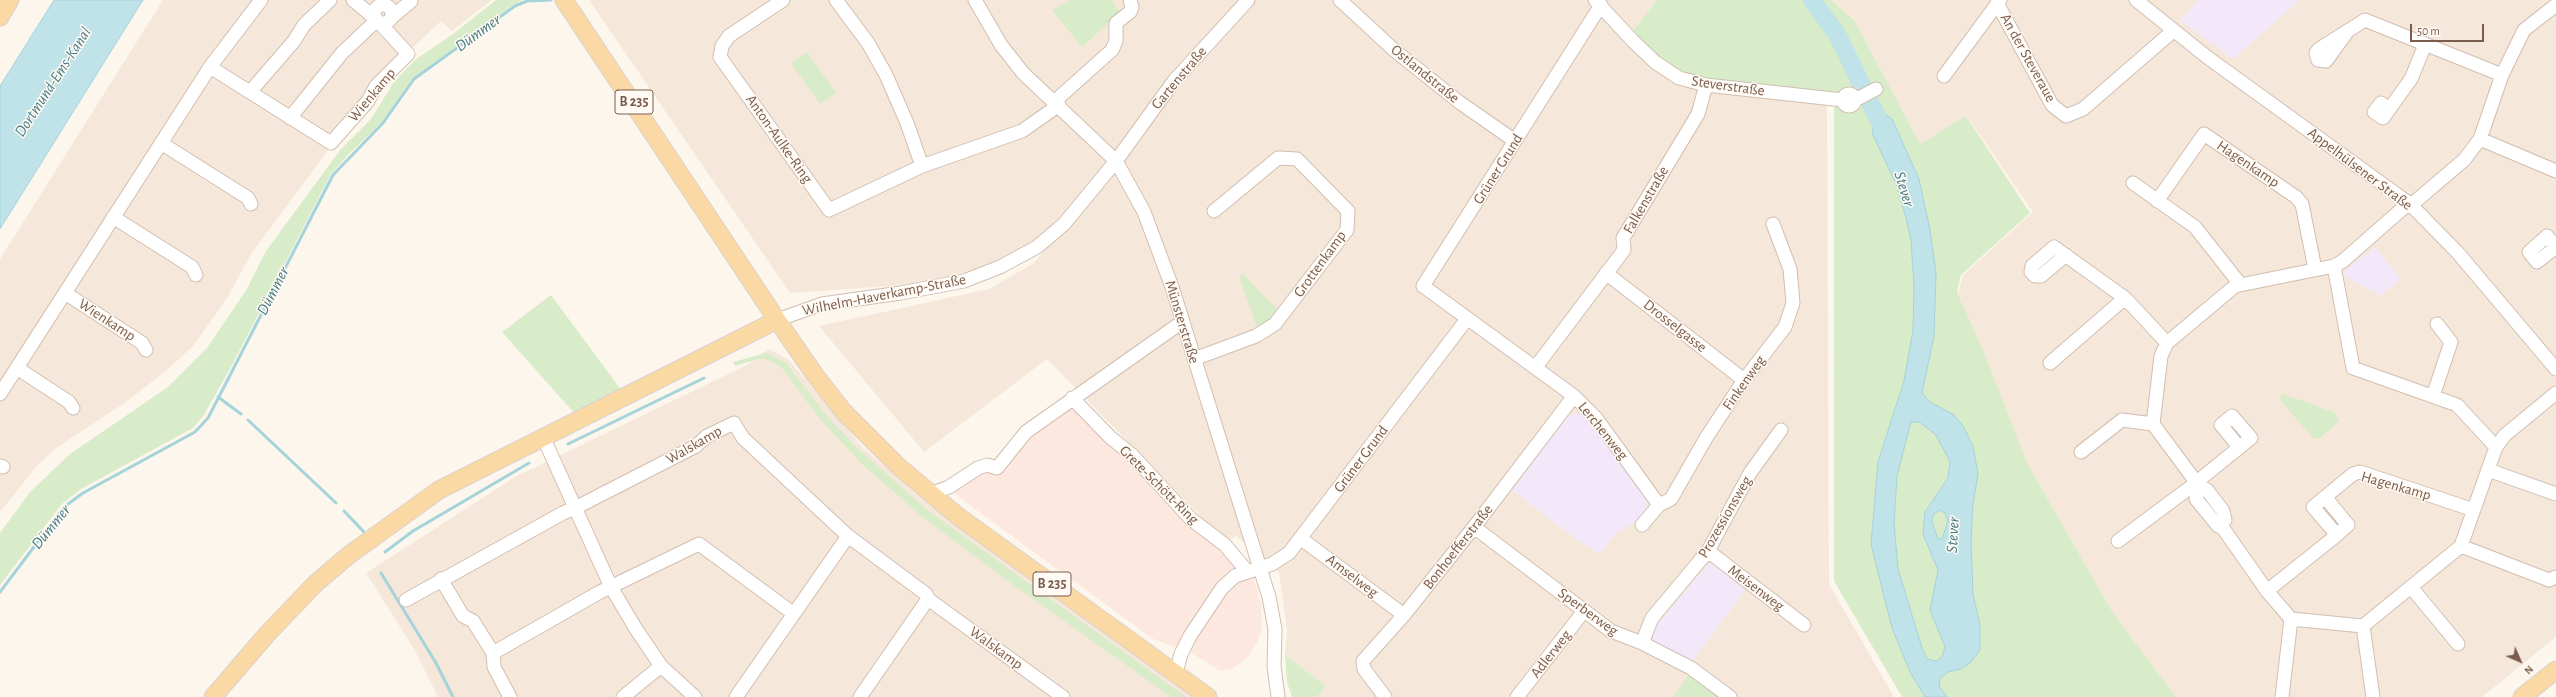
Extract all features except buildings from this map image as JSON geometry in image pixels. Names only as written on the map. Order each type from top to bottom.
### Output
[{"type":"main road","points":[[0,16],[10,0]]},
{"type":"main road","name":"B 235","points":[[564,0],[777,320],[843,412],[887,457],[930,494],[982,534],[1208,697]]},
{"type":"main road","points":[[213,697],[269,632],[316,583],[349,555],[439,490],[544,439],[777,320]]},
{"type":"main road","points":[[2522,697],[2556,670]]},
{"type":"street","points":[[210,67],[261,0]]},
{"type":"street","points":[[250,92],[294,42],[304,25],[330,0]]},
{"type":"street","points":[[353,0],[377,20],[386,23],[410,1]]},
{"type":"street","name":"Anton-Aulke-Ring","points":[[783,0],[729,36],[722,46],[720,57],[829,210],[922,166],[1022,131],[1057,103],[1112,50],[1116,41],[1116,23],[1130,12],[1132,7],[1130,0]]},
{"type":"street","points":[[836,0],[868,43],[886,76],[907,123],[922,166]]},
{"type":"street","name":"Münsterstraße","points":[[975,0],[1001,45],[1023,73],[1057,103],[1116,160],[1144,212],[1158,247],[1260,568],[1275,629],[1275,679],[1278,697]]},
{"type":"street","name":"Gartenstraße","points":[[1116,160],[1174,81],[1248,0]]},
{"type":"street","name":"Ostlandstraße","points":[[1340,0],[1405,60],[1459,102],[1515,141]]},
{"type":"street","name":"Appelhülsener Straße","points":[[2136,0],[2173,31],[2410,204],[2458,253],[2556,369]]},
{"type":"street","name":"Grüner Grund","points":[[1535,368],[1423,286],[1515,141],[1598,2]]},
{"type":"street","name":"Steverstraße","points":[[1598,2],[1633,41],[1655,62],[1679,78],[1706,85],[1852,100],[1876,89]]},
{"type":"street","name":"An der Steveraue","points":[[1944,76],[1998,2],[2052,104],[2066,116],[2083,109],[2173,31]]},
{"type":"street","points":[[2556,5],[2524,30],[2502,75],[2480,139],[2464,160],[2343,261],[2334,266],[2240,284],[2230,289],[2167,343],[2162,356],[2153,424],[2198,484],[2207,490],[2223,511],[2225,520],[2220,524],[2267,591],[2291,619],[2363,626],[2461,546],[2496,447],[2505,436],[2556,393]]},
{"type":"street","points":[[290,118],[342,53],[377,20]]},
{"type":"street","name":"Wienkamp","points":[[0,394],[210,67],[331,143],[368,101],[376,86],[408,54],[377,20]]},
{"type":"street","points":[[2347,32],[2365,20],[2502,75]]},
{"type":"street","points":[[2389,109],[2411,79],[2425,45]]},
{"type":"street","name":"Falkenstraße","points":[[1535,368],[1624,250],[1623,238],[1698,114],[1706,85]]},
{"type":"street","name":"Hagenkamp","points":[[2157,201],[2204,134],[2296,197],[2302,204],[2315,269]]},
{"type":"street","points":[[2480,139],[2556,171]]},
{"type":"street","points":[[161,143],[248,198],[251,204]]},
{"type":"street","name":"Grottenkamp","points":[[1194,359],[1256,336],[1275,324],[1347,230],[1348,211],[1297,159],[1278,158],[1214,211]]},
{"type":"street","name":"Wilhelm-Haverkamp-Straße","points":[[777,320],[806,308],[964,281],[1000,267],[1037,246],[1064,224],[1116,160]]},
{"type":"street","points":[[2133,183],[2195,228],[2240,284]]},
{"type":"street","points":[[113,217],[192,267],[196,275]]},
{"type":"street","name":"Finkenweg","points":[[1642,525],[1659,505],[1671,499],[1706,438],[1744,380],[1785,327],[1793,303],[1790,269],[1773,224]]},
{"type":"street","points":[[2066,256],[2125,298],[2167,343]]},
{"type":"street","points":[[2334,266],[2353,368],[2457,405],[2496,447]]},
{"type":"street","name":"Drosselgasse","points":[[1606,273],[1744,380]]},
{"type":"street","name":"Wienkamp","points":[[66,293],[142,343],[146,350]]},
{"type":"street","points":[[2050,363],[2125,298]]},
{"type":"street","name":"Grüner Grund","points":[[1260,568],[1281,560],[1300,538],[1467,319]]},
{"type":"street","points":[[930,494],[949,487],[978,468],[987,465],[997,468],[1026,432],[1072,398],[1182,322]]},
{"type":"street","points":[[2433,396],[2452,342],[2437,324]]},
{"type":"street","points":[[16,368],[69,402],[73,408]]},
{"type":"street","name":"Lerchenweg","points":[[1535,368],[1574,396],[1596,418],[1659,505]]},
{"type":"street","name":"Bonhoefferstraße","points":[[1385,697],[1362,664],[1368,655],[1404,615],[1474,527],[1574,396]]},
{"type":"street","name":"Grete-Schött-Ring","points":[[1072,398],[1110,437],[1132,454],[1191,519],[1226,545],[1247,571]]},
{"type":"street","points":[[2081,452],[2122,420],[2153,424]]},
{"type":"street","name":"Walskamp","points":[[406,600],[562,512],[575,508],[696,446],[707,436],[734,423],[743,438],[848,536],[926,594],[928,599],[1064,697]]},
{"type":"street","name":"Prozessionsweg","points":[[1642,643],[1652,618],[1708,551],[1750,473],[1781,430]]},
{"type":"street","points":[[544,439],[612,587],[661,666],[695,697]]},
{"type":"street","points":[[2118,541],[2198,484],[2239,447]]},
{"type":"street","points":[[2488,470],[2556,494]]},
{"type":"street","name":"Hagenkamp","points":[[2267,591],[2336,535],[2313,507],[2352,474],[2360,472],[2474,510]]},
{"type":"street","name":"Sperberweg","points":[[1474,527],[1611,631],[1642,643],[1691,668],[1730,697]]},
{"type":"street","points":[[736,697],[848,536]]},
{"type":"street","name":"Amselweg","points":[[1300,538],[1404,615]]},
{"type":"street","points":[[493,653],[612,587],[699,544],[794,614]]},
{"type":"street","points":[[2461,546],[2549,580],[2556,577]]},
{"type":"street","name":"Meisenweg","points":[[1708,551],[1804,625]]},
{"type":"street","points":[[1176,673],[1181,654],[1222,588],[1235,576],[1260,568]]},
{"type":"street","points":[[441,579],[463,616],[474,621],[493,653],[494,667],[510,697]]},
{"type":"street","points":[[2411,587],[2458,644]]},
{"type":"street","points":[[867,695],[928,599]]},
{"type":"street","name":"Adlerweg","points":[[1522,695],[1584,611]]},
{"type":"street","points":[[2282,697],[2291,619]]},
{"type":"street","points":[[2363,626],[2373,697]]},
{"type":"street","points":[[623,697],[661,666]]},
{"type":"shaded area","points":[[163,0],[492,0],[452,31],[441,21],[364,94],[367,98],[251,254],[227,298],[194,345],[167,370],[126,402],[55,449],[36,467],[0,512],[0,259]]},
{"type":"shaded area","points":[[589,0],[1244,0],[1050,232],[1019,253],[934,283],[790,293]]},
{"type":"shaded area","points":[[1255,0],[1657,0],[1631,33],[1653,65],[1827,104],[1829,584],[1894,697],[1317,697],[1326,686],[1285,655],[1287,631],[1279,572],[1236,536],[1228,541],[1215,531],[1047,359],[924,452],[819,326],[989,289],[1034,263],[1118,164],[1178,84]]},
{"type":"shaded area","points":[[1831,0],[2556,0],[2556,637],[2482,697],[2176,697],[2113,613],[2027,463],[1958,293],[1963,275],[2033,212],[1967,116],[1920,144],[1855,21]]},
{"type":"shaded area","points":[[2198,0],[2300,0],[2233,59],[2180,20]]},
{"type":"shaded area","points":[[2375,247],[2401,279],[2380,296],[2341,274]]},
{"type":"shaded area","points":[[769,349],[789,360],[863,448],[913,492],[1197,697],[438,697],[414,649],[366,573],[515,477],[747,365]]},
{"type":"shaded area","points":[[1070,401],[1252,572],[1261,605],[1262,627],[1258,641],[1247,658],[1232,669],[1220,671],[1190,652],[1153,639],[945,487],[970,471],[997,469],[1028,433]]},
{"type":"shaded area","points":[[1584,413],[1644,490],[1647,505],[1642,518],[1617,533],[1599,554],[1573,537],[1512,490],[1569,415]]},
{"type":"shaded area","points":[[1710,562],[1747,588],[1692,662],[1654,642],[1654,628]]},
{"type":"green space","points":[[496,0],[523,0],[513,5],[413,78],[382,122],[331,174],[232,365],[204,415],[193,428],[81,489],[62,504],[0,585],[0,533],[30,492],[70,454],[168,387],[207,348],[247,289],[266,251],[341,149],[371,119],[394,82],[415,60],[453,34]]},
{"type":"green space","points":[[1069,0],[1111,0],[1120,12],[1082,47],[1052,10]]},
{"type":"green space","points":[[1657,0],[1831,0],[1855,21],[1920,144],[1966,116],[2030,213],[1961,275],[1957,292],[1983,350],[2027,463],[2113,613],[2176,697],[1902,697],[1834,581],[1834,97],[1710,81],[1678,73],[1631,33]]},
{"type":"green space","points":[[807,52],[836,93],[820,104],[791,63]]},
{"type":"green space","points":[[1243,274],[1277,309],[1269,319],[1257,327],[1239,277]]},
{"type":"green space","points":[[551,295],[622,391],[575,414],[502,332]]},
{"type":"green space","points":[[766,353],[786,363],[825,414],[855,446],[926,509],[1186,697],[1171,697],[1008,581],[920,515],[863,465],[819,418],[783,369],[773,362],[765,359],[759,359],[735,366],[733,362]]},
{"type":"green space","points":[[2283,394],[2336,413],[2339,421],[2320,438],[2314,439],[2279,399]]},
{"type":"green space","points":[[1285,655],[1326,686],[1317,697],[1292,697],[1287,682]]},
{"type":"green space","points":[[1690,673],[1722,697],[1673,697]]},
{"type":"water","name":"Dortmund-Ems-Kanal","points":[[54,0],[143,0],[0,229],[0,86]]},
{"type":"water","points":[[1878,101],[1885,114],[1892,119],[1919,179],[1930,230],[1936,273],[1934,336],[1922,393],[1930,402],[1954,415],[1963,426],[1973,446],[1978,474],[1973,504],[1971,541],[1973,594],[1980,625],[1980,650],[1970,663],[1961,669],[1948,672],[1940,678],[1939,686],[1947,697],[1925,697],[1910,672],[1892,628],[1871,544],[1878,462],[1904,381],[1913,330],[1914,287],[1911,240],[1906,218],[1897,186],[1873,135],[1872,120],[1866,108]],"holes":[[[1911,422],[1919,422],[1935,434],[1950,461],[1948,478],[1925,512],[1923,534],[1938,570],[1930,610],[1945,647],[1942,657],[1936,661],[1927,659],[1922,648],[1898,569],[1894,523],[1897,476]],[[1940,510],[1945,513],[1948,520],[1942,539],[1938,539],[1932,522],[1933,515]]]},
{"type":"waterway","name":"Dümmer","points":[[0,592],[64,507],[83,493],[195,432],[208,418],[333,175],[383,123],[414,79],[515,6],[527,1],[551,0]]},
{"type":"waterway","name":"Stever","points":[[1812,0],[1838,36],[1882,127]]},
{"type":"waterway","points":[[568,444],[704,378]]},
{"type":"waterway","points":[[218,397],[241,414]]},
{"type":"waterway","points":[[248,420],[336,503]]},
{"type":"waterway","points":[[385,552],[413,531],[529,463]]},
{"type":"waterway","points":[[344,511],[364,532]]},
{"type":"waterway","points":[[381,573],[436,663],[453,697]]}]
